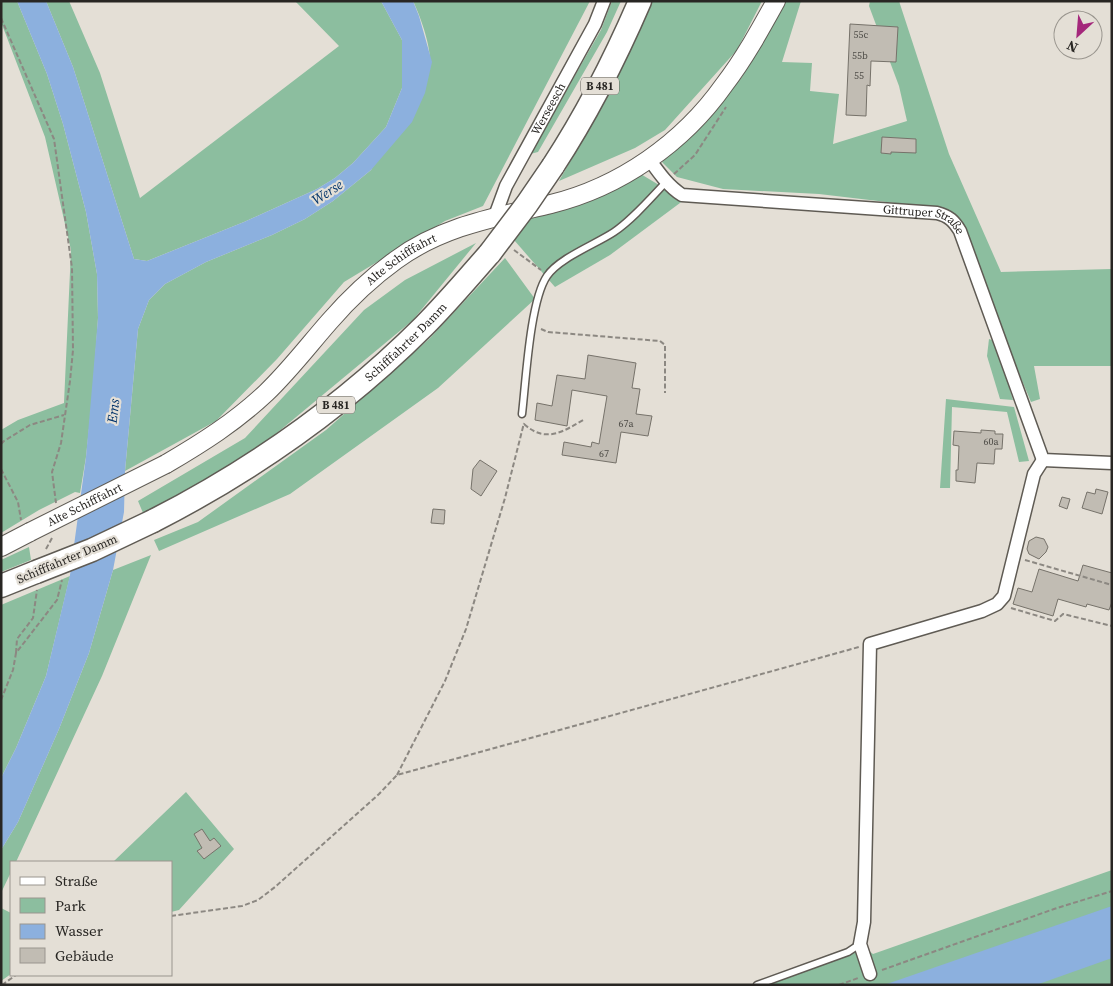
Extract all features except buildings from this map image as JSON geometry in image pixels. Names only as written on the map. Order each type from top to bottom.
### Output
[{"type":"highway","name":"Schifffahrter Damm","points":[[1,586],[92,550],[153,521],[232,478],[310,426],[395,354],[430,319],[490,253],[527,204],[582,120],[640,1]]},
{"type":"street","name":"Werseesch","points":[[495,216],[506,186],[595,24],[604,1]]},
{"type":"street","name":"Alte Schifffahrt","points":[[1,547],[25,531],[166,464],[211,438],[267,392],[351,298],[398,259],[442,234],[464,226],[495,216],[552,204],[576,196],[625,174],[649,159],[672,142],[706,108],[724,85],[776,1]]},
{"type":"street","name":"Gittruper Straße","points":[[649,159],[666,182],[682,195],[937,213],[947,216],[960,231],[1043,460]]},
{"type":"street","points":[[870,974],[860,944],[864,922],[870,644],[990,609],[997,604],[1004,596],[1034,474],[1043,460],[1112,463]]},
{"type":"lane","points":[[522,414],[533,327],[539,295],[548,275],[562,262],[615,231],[666,182]]},
{"type":"lane","points":[[757,985],[848,952],[860,944]]},
{"type":"path","points":[[1,18],[54,139],[72,268],[72,350],[61,443],[52,472],[56,508]]},
{"type":"path","points":[[513,250],[548,275]]},
{"type":"path","points":[[533,327],[548,332],[660,341],[666,345],[665,393]]},
{"type":"path","points":[[1,444],[4,440],[30,425],[65,414]]},
{"type":"path","points":[[172,916],[242,906],[258,900],[275,887],[397,775],[445,681],[466,629],[505,498],[524,423],[530,429],[540,433],[560,433],[585,419]]},
{"type":"path","points":[[1,469],[18,502],[25,531]]},
{"type":"path","points":[[1,700],[13,670],[17,639],[32,618],[39,570],[53,536]]},
{"type":"path","points":[[1013,556],[1112,586]]},
{"type":"path","points":[[16,652],[57,600],[62,580]]},
{"type":"path","points":[[997,604],[1055,621],[1063,614],[1112,626]]},
{"type":"path","points":[[397,775],[870,644]]},
{"type":"path","points":[[839,985],[1054,909],[1112,891]]},
{"type":"path","points":[[2,985],[15,976]]},
{"type":"green space","points":[[1,1],[17,1],[47,74],[63,124],[86,212],[97,274],[98,318],[93,390],[80,493],[75,492],[39,510],[1,533],[1,430],[18,420],[64,403],[71,250],[45,137],[1,22]]},
{"type":"green space","points":[[46,1],[69,1],[100,73],[140,198],[339,46],[295,1],[381,1],[402,40],[402,88],[386,127],[353,163],[335,178],[317,189],[244,222],[147,261],[134,259],[73,67]]},
{"type":"green space","points":[[413,1],[590,1],[483,206],[445,221],[344,282],[277,359],[216,421],[125,471],[138,329],[149,300],[165,284],[206,262],[272,235],[305,219],[333,201],[371,170],[429,71],[430,55],[428,45]]},
{"type":"green space","points":[[612,1],[621,1],[607,32],[538,152],[530,154],[601,30]]},
{"type":"green space","points":[[649,1],[762,1],[737,50],[665,130],[635,148],[559,181],[615,83]]},
{"type":"green space","points":[[784,1],[801,1],[782,62],[812,63],[810,91],[839,94],[833,144],[907,121],[899,86],[869,6],[870,1],[899,1],[949,154],[1001,272],[1112,269],[1112,366],[1034,366],[1040,399],[1031,402],[1008,347],[967,233],[946,209],[819,194],[723,189],[677,177],[662,162],[707,120],[742,77]]},
{"type":"green space","points":[[639,173],[684,200],[610,255],[555,287],[514,240],[533,214]]},
{"type":"green space","points":[[476,243],[413,320],[254,452],[146,520],[138,501],[245,438],[364,310],[405,280]]},
{"type":"green space","points":[[505,258],[535,299],[438,388],[290,494],[159,551],[154,540],[198,522],[326,430],[429,339]]},
{"type":"green space","points":[[989,339],[995,341],[1013,400],[1000,399],[987,356]]},
{"type":"green space","points":[[946,399],[1014,407],[1029,461],[1019,462],[1007,412],[952,407],[950,488],[940,488]]},
{"type":"green space","points":[[29,547],[31,560],[1,572],[1,560]]},
{"type":"green space","points":[[151,555],[102,676],[16,861],[10,861],[10,874],[1,893],[1,850],[18,822],[59,729],[89,653],[113,570]]},
{"type":"green space","points":[[70,576],[46,676],[16,748],[1,778],[1,605]]},
{"type":"green space","points":[[186,792],[234,849],[179,910],[172,912],[172,861],[114,861]]},
{"type":"green space","points":[[1112,870],[1112,985],[750,985],[855,948],[860,944],[873,954]]},
{"type":"green space","points":[[1,908],[10,912],[10,975],[1,981]]},
{"type":"water","points":[[17,1],[46,1],[73,67],[134,259],[147,261],[244,222],[317,189],[335,178],[353,163],[386,127],[402,88],[402,40],[381,1],[413,1],[432,62],[425,93],[412,122],[371,170],[333,201],[305,219],[272,235],[206,262],[165,284],[149,300],[138,329],[125,471],[124,512],[113,570],[89,653],[59,729],[18,822],[1,850],[1,778],[16,748],[46,676],[70,575],[86,457],[98,318],[97,274],[86,212],[63,124],[47,74]]},
{"type":"water","points":[[1112,906],[1112,958],[1036,985],[884,985]]},
{"type":"water label","name":"Werse","points":[[327,192]]},
{"type":"water label","name":"Ems","points":[[113,411]]}]
